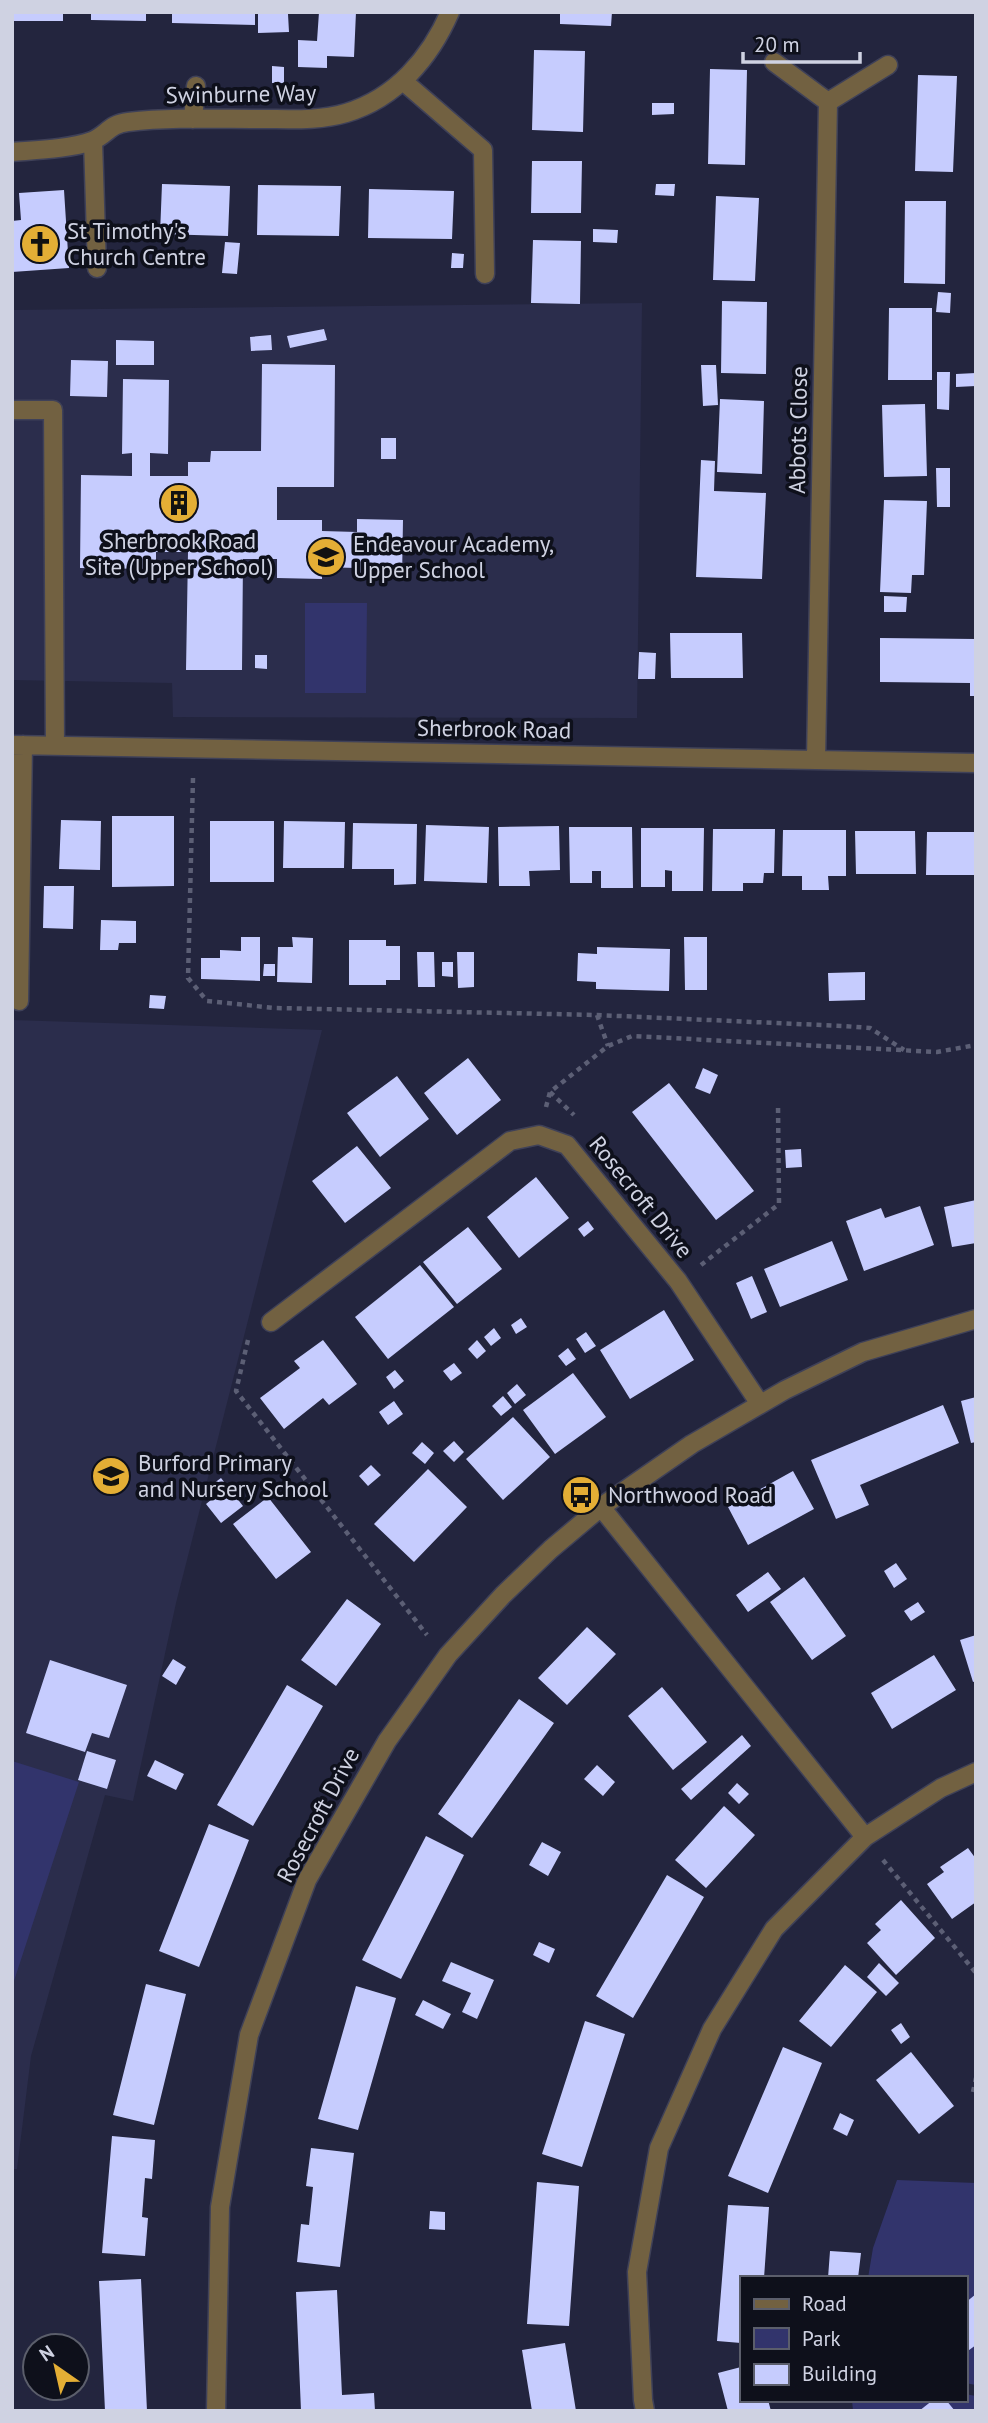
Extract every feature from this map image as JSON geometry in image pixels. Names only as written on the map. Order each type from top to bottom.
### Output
[{"type":"street","name":"Swinburne Way","points":[[93,141],[116,123],[154,119],[317,120],[348,113],[377,99],[403,81],[423,61],[439,38],[450,12]]},
{"type":"street","points":[[774,62],[828,102],[888,65]]},
{"type":"street","points":[[403,81],[483,150],[485,274]]},
{"type":"street","points":[[193,119],[196,86]]},
{"type":"street","name":"Abbots Close","points":[[816,760],[828,102]]},
{"type":"street","points":[[12,152],[93,141],[97,268]]},
{"type":"street","points":[[12,410],[53,410],[55,746]]},
{"type":"street","points":[[18,745],[19,1001]]},
{"type":"street","name":"Sherbrook Road","points":[[18,745],[976,763]]},
{"type":"street","points":[[271,1322],[510,1141],[539,1135]]},
{"type":"street","name":"Rosecroft Drive","points":[[539,1135],[567,1145],[593,1176],[678,1281],[760,1404]]},
{"type":"street","name":"Rosecroft Drive","points":[[216,2411],[220,2207],[249,2035],[307,1880],[387,1741],[448,1655],[503,1595],[551,1549],[601,1507],[692,1444],[760,1404],[863,1352],[976,1319]]},
{"type":"street","points":[[601,1507],[864,1837]]},
{"type":"street","points":[[645,2411],[638,2272],[659,2148],[712,2029],[774,1929],[864,1837],[941,1788],[976,1772]]},
{"type":"path","points":[[194,748],[188,978],[207,1001],[275,1008],[597,1015],[870,1028],[904,1050]]},
{"type":"path","points":[[597,1015],[608,1046]]},
{"type":"path","points":[[539,1135],[550,1092],[608,1046],[632,1036],[937,1052],[976,1045]]},
{"type":"path","points":[[695,1270],[779,1204],[778,1104]]},
{"type":"path","points":[[271,1322],[252,1324],[236,1391],[430,1639],[448,1655]]},
{"type":"path","points":[[864,1837],[976,1973]]},
{"type":"path","points":[[973,2092],[976,2078]]},
{"type":"shaded area","name":"Endeavour Academy, Upper School","points":[[642,303],[637,718],[173,717],[172,683],[12,680],[12,310]]},
{"type":"shaded area","name":"Burford Primary and Nursery School","points":[[12,1020],[322,1030],[176,1603],[133,1801],[105,1795],[31,2056],[17,2169],[12,2169]]},
{"type":"green space","points":[[305,603],[367,603],[366,693],[305,693]]},
{"type":"green space","points":[[12,1761],[79,1782],[12,1987]]},
{"type":"green space","points":[[897,2180],[976,2183],[976,2385],[967,2383],[967,2276],[868,2276],[873,2248]]},
{"type":"green space","points":[[967,2394],[976,2396],[976,2411],[853,2411],[852,2402],[967,2402]]},
{"type":"building","points":[[12,12],[63,12],[63,21],[12,21]]},
{"type":"building","points":[[91,12],[146,12],[146,21],[91,20]]},
{"type":"building","points":[[172,12],[255,12],[255,25],[172,23]]},
{"type":"building","points":[[319,12],[356,12],[354,57],[327,56],[327,68],[298,67],[298,40],[317,41]]},
{"type":"building","points":[[560,12],[612,12],[611,26],[560,24]]},
{"type":"building","points":[[258,14],[288,14],[289,32],[258,33]]},
{"type":"building","points":[[534,50],[585,51],[583,132],[532,130]]},
{"type":"building","points":[[272,66],[284,67],[284,83],[272,83]]},
{"type":"building","points":[[710,69],[747,70],[745,165],[708,164]]},
{"type":"building","points":[[918,75],[957,76],[953,172],[915,171]]},
{"type":"building","points":[[652,103],[674,103],[674,114],[652,115]]},
{"type":"building","points":[[532,161],[582,161],[581,213],[531,213]]},
{"type":"building","points":[[162,184],[230,186],[228,236],[160,234]]},
{"type":"building","points":[[656,184],[675,184],[674,196],[655,195]]},
{"type":"building","points":[[258,185],[341,186],[339,236],[257,235]]},
{"type":"building","points":[[369,189],[454,191],[452,239],[368,238]]},
{"type":"building","name":"St Timothy's Church Centre","points":[[64,190],[69,268],[12,272],[12,221],[21,220],[19,193]]},
{"type":"building","points":[[716,196],[759,198],[755,281],[713,280]]},
{"type":"building","points":[[905,201],[946,201],[945,284],[904,283]]},
{"type":"building","points":[[593,229],[618,230],[617,243],[593,242]]},
{"type":"building","points":[[533,240],[581,241],[580,304],[531,303]]},
{"type":"building","points":[[225,242],[240,243],[237,274],[222,273]]},
{"type":"building","points":[[452,253],[464,254],[463,268],[451,268]]},
{"type":"building","points":[[938,292],[951,293],[950,313],[936,312]]},
{"type":"building","points":[[722,301],[767,302],[766,374],[721,373]]},
{"type":"building","points":[[889,308],[932,308],[932,380],[888,380]]},
{"type":"building","points":[[324,329],[327,340],[290,348],[287,336]]},
{"type":"building","points":[[271,335],[272,350],[251,351],[250,337]]},
{"type":"building","points":[[116,340],[154,341],[154,365],[116,365]]},
{"type":"building","points":[[71,360],[108,361],[107,397],[70,396]]},
{"type":"building","name":"Sherbrook Road Site (Upper School)","points":[[262,364],[335,365],[334,487],[277,487],[277,520],[322,520],[322,531],[357,532],[357,519],[403,520],[402,579],[356,579],[356,568],[322,567],[322,579],[277,578],[277,559],[243,559],[242,670],[186,670],[188,552],[156,552],[156,569],[80,568],[81,475],[132,476],[132,453],[122,454],[123,379],[169,380],[168,454],[150,453],[150,476],[188,476],[188,462],[210,462],[211,451],[261,451]]},
{"type":"building","points":[[701,365],[716,365],[718,405],[703,406]]},
{"type":"building","points":[[937,372],[950,372],[949,410],[937,409]]},
{"type":"building","points":[[976,373],[976,386],[956,387],[956,374]]},
{"type":"building","points":[[720,399],[764,401],[762,474],[717,472]]},
{"type":"building","points":[[925,404],[927,476],[884,477],[882,405]]},
{"type":"building","points":[[381,438],[396,438],[396,459],[381,459]]},
{"type":"building","points":[[701,460],[715,461],[714,491],[766,493],[762,579],[696,577]]},
{"type":"building","points":[[936,468],[950,468],[950,507],[937,507]]},
{"type":"building","points":[[884,500],[927,501],[924,575],[912,575],[911,593],[880,592]]},
{"type":"building","points":[[884,596],[907,597],[906,612],[884,612]]},
{"type":"building","points":[[670,633],[742,633],[743,678],[671,678]]},
{"type":"building","points":[[880,638],[976,639],[976,696],[970,696],[970,683],[880,682]]},
{"type":"building","points":[[639,652],[656,653],[655,679],[638,679]]},
{"type":"building","points":[[255,655],[267,655],[267,669],[255,668]]},
{"type":"building","points":[[112,816],[174,816],[174,886],[112,887]]},
{"type":"building","points":[[61,820],[101,821],[100,870],[59,869]]},
{"type":"building","points":[[210,821],[274,821],[274,882],[210,882]]},
{"type":"building","points":[[284,821],[345,822],[344,868],[283,868]]},
{"type":"building","points":[[353,823],[417,824],[416,884],[394,885],[394,869],[352,869]]},
{"type":"building","points":[[426,825],[489,827],[487,883],[424,881]]},
{"type":"building","points":[[559,826],[560,870],[529,871],[530,886],[499,886],[498,827]]},
{"type":"building","points":[[569,827],[632,827],[633,888],[601,888],[601,871],[592,871],[592,883],[570,883]]},
{"type":"building","points":[[641,828],[704,828],[703,891],[672,891],[672,871],[665,870],[665,887],[641,887]]},
{"type":"building","points":[[713,829],[775,829],[774,873],[764,873],[763,883],[743,883],[743,891],[712,891]]},
{"type":"building","points":[[783,830],[846,830],[846,876],[828,876],[829,890],[802,890],[802,876],[782,876]]},
{"type":"building","points":[[855,831],[915,831],[916,874],[856,874]]},
{"type":"building","points":[[927,832],[976,832],[976,875],[926,875]]},
{"type":"building","points":[[44,886],[74,886],[73,929],[43,928]]},
{"type":"building","points":[[101,920],[136,921],[136,943],[119,943],[118,950],[100,950]]},
{"type":"building","points":[[241,937],[260,937],[260,981],[201,979],[201,958],[220,958],[220,950],[241,951]]},
{"type":"building","points":[[292,937],[313,938],[312,983],[277,982],[278,947],[293,947]]},
{"type":"building","points":[[684,937],[707,937],[707,990],[685,990]]},
{"type":"building","points":[[349,940],[386,940],[386,946],[400,946],[400,980],[386,980],[386,985],[349,985]]},
{"type":"building","points":[[597,947],[670,949],[669,991],[596,989],[596,982],[577,981],[578,953],[597,954]]},
{"type":"building","points":[[417,952],[434,952],[435,987],[418,987]]},
{"type":"building","points":[[457,952],[474,952],[474,987],[458,988]]},
{"type":"building","points":[[442,962],[453,962],[453,977],[442,976]]},
{"type":"building","points":[[264,964],[275,964],[275,976],[263,976]]},
{"type":"building","points":[[865,972],[865,1000],[829,1001],[828,973]]},
{"type":"building","points":[[150,995],[166,996],[164,1009],[149,1008]]},
{"type":"building","points":[[468,1058],[501,1100],[457,1135],[424,1093]]},
{"type":"building","points":[[703,1068],[718,1075],[710,1094],[695,1088]]},
{"type":"building","points":[[397,1076],[429,1119],[380,1157],[347,1113]]},
{"type":"building","points":[[669,1083],[754,1191],[716,1220],[632,1112]]},
{"type":"building","points":[[357,1146],[391,1188],[345,1223],[312,1181]]},
{"type":"building","points":[[801,1149],[802,1167],[786,1168],[785,1150]]},
{"type":"building","points":[[536,1177],[569,1218],[519,1258],[487,1217]]},
{"type":"building","points":[[976,1200],[976,1243],[952,1247],[944,1207]]},
{"type":"building","points":[[920,1206],[934,1245],[864,1271],[846,1221],[881,1208],[885,1218]]},
{"type":"building","points":[[588,1221],[594,1229],[584,1237],[578,1229]]},
{"type":"building","points":[[468,1227],[502,1269],[457,1304],[423,1262]]},
{"type":"building","points":[[832,1241],[848,1280],[780,1307],[764,1269]]},
{"type":"building","points":[[420,1265],[454,1307],[388,1359],[355,1317]]},
{"type":"building","points":[[752,1276],[767,1312],[751,1319],[736,1283]]},
{"type":"building","points":[[664,1310],[694,1360],[630,1399],[600,1350]]},
{"type":"building","points":[[521,1318],[527,1327],[516,1334],[511,1325]]},
{"type":"building","points":[[494,1328],[501,1338],[491,1346],[484,1337]]},
{"type":"building","points":[[586,1332],[596,1346],[585,1353],[576,1339]]},
{"type":"building","points":[[323,1340],[357,1384],[329,1405],[323,1398],[284,1429],[260,1398],[300,1368],[294,1361]]},
{"type":"building","points":[[477,1340],[486,1351],[477,1359],[468,1349]]},
{"type":"building","points":[[568,1348],[576,1359],[566,1366],[558,1356]]},
{"type":"building","points":[[454,1363],[462,1373],[451,1381],[443,1371]]},
{"type":"building","points":[[395,1370],[404,1381],[394,1389],[386,1377]]},
{"type":"building","points":[[573,1373],[606,1417],[555,1454],[523,1410]]},
{"type":"building","points":[[517,1384],[526,1395],[515,1404],[507,1393]]},
{"type":"building","points":[[503,1396],[512,1407],[501,1416],[492,1406]]},
{"type":"building","points":[[976,1397],[976,1442],[971,1443],[961,1401]]},
{"type":"building","points":[[394,1401],[403,1414],[388,1425],[379,1412]]},
{"type":"building","points":[[943,1405],[959,1443],[860,1485],[869,1505],[836,1519],[811,1460]]},
{"type":"building","points":[[513,1417],[550,1457],[503,1500],[466,1459]]},
{"type":"building","points":[[454,1441],[464,1452],[454,1462],[443,1451]]},
{"type":"building","points":[[422,1442],[434,1453],[425,1464],[412,1453]]},
{"type":"building","points":[[371,1465],[381,1475],[368,1486],[359,1476]]},
{"type":"building","points":[[428,1469],[467,1507],[414,1562],[374,1524]]},
{"type":"building","points":[[793,1471],[814,1509],[748,1545],[728,1507]]},
{"type":"building","points":[[221,1478],[243,1506],[221,1523],[206,1504],[217,1495],[210,1486]]},
{"type":"building","points":[[268,1497],[311,1552],[276,1579],[233,1524]]},
{"type":"building","points":[[896,1563],[907,1579],[894,1588],[884,1571]]},
{"type":"building","points":[[768,1572],[781,1589],[748,1612],[736,1595]]},
{"type":"building","points":[[804,1577],[846,1636],[812,1660],[770,1602]]},
{"type":"building","points":[[347,1599],[381,1624],[336,1686],[301,1660]]},
{"type":"building","points":[[918,1602],[925,1612],[911,1621],[904,1611]]},
{"type":"building","points":[[587,1627],[616,1654],[567,1705],[538,1678]]},
{"type":"building","points":[[976,1635],[976,1681],[973,1682],[960,1640]]},
{"type":"building","points":[[934,1655],[956,1690],[892,1729],[871,1693]]},
{"type":"building","points":[[173,1659],[186,1667],[176,1685],[162,1676]]},
{"type":"building","points":[[50,1660],[127,1685],[109,1738],[92,1733],[85,1752],[26,1733]]},
{"type":"building","points":[[287,1685],[323,1706],[253,1826],[217,1805]]},
{"type":"building","points":[[662,1687],[707,1742],[673,1770],[628,1716]]},
{"type":"building","points":[[519,1699],[554,1723],[472,1838],[438,1814]]},
{"type":"building","points":[[742,1735],[751,1746],[691,1800],[681,1789]]},
{"type":"building","points":[[87,1751],[116,1760],[107,1789],[78,1780]]},
{"type":"building","points":[[155,1760],[184,1774],[176,1790],[147,1776]]},
{"type":"building","points":[[597,1765],[615,1782],[603,1796],[584,1779]]},
{"type":"building","points":[[737,1783],[749,1794],[739,1804],[728,1793]]},
{"type":"building","points":[[724,1806],[755,1835],[706,1888],[675,1860]]},
{"type":"building","points":[[209,1824],[249,1840],[199,1967],[159,1951]]},
{"type":"building","points":[[426,1836],[464,1855],[401,1979],[362,1960]]},
{"type":"building","points":[[542,1842],[561,1852],[548,1876],[529,1865]]},
{"type":"building","points":[[968,1848],[976,1859],[976,1902],[952,1919],[927,1884],[944,1872],[940,1867]]},
{"type":"building","points":[[667,1875],[704,1897],[633,2018],[596,1996]]},
{"type":"building","points":[[901,1900],[935,1938],[896,1975],[867,1943],[881,1930],[875,1924]]},
{"type":"building","points":[[539,1942],[555,1949],[549,1963],[533,1955]]},
{"type":"building","points":[[451,1962],[494,1980],[477,2019],[462,2012],[471,1993],[442,1981]]},
{"type":"building","points":[[879,1963],[899,1983],[886,1996],[867,1977]]},
{"type":"building","points":[[845,1965],[877,1992],[831,2047],[799,2021]]},
{"type":"building","points":[[146,1984],[186,1994],[154,2125],[113,2115]]},
{"type":"building","points":[[356,1986],[396,1998],[358,2130],[318,2119]]},
{"type":"building","points":[[423,2000],[451,2014],[443,2029],[415,2015]]},
{"type":"building","points":[[585,2021],[625,2034],[582,2167],[542,2154]]},
{"type":"building","points":[[901,2023],[910,2037],[901,2044],[891,2030]]},
{"type":"building","points":[[783,2047],[822,2063],[768,2193],[728,2176]]},
{"type":"building","points":[[911,2052],[954,2106],[919,2134],[876,2080]]},
{"type":"building","points":[[840,2113],[854,2120],[847,2136],[833,2129]]},
{"type":"building","points":[[112,2136],[155,2140],[152,2179],[145,2178],[142,2217],[148,2218],[145,2256],[102,2253]]},
{"type":"building","points":[[311,2148],[354,2153],[340,2267],[297,2262],[301,2224],[309,2225],[313,2187],[306,2186]]},
{"type":"building","points":[[537,2182],[579,2186],[569,2326],[527,2324]]},
{"type":"building","points":[[728,2205],[769,2207],[764,2276],[740,2276],[740,2343],[717,2341]]},
{"type":"building","points":[[430,2211],[445,2212],[445,2230],[429,2229]]},
{"type":"building","points":[[830,2251],[861,2253],[858,2276],[828,2276]]},
{"type":"building","points":[[141,2279],[147,2411],[105,2411],[99,2281]]},
{"type":"building","points":[[337,2290],[342,2395],[374,2393],[375,2411],[301,2411],[296,2292]]},
{"type":"building","points":[[976,2294],[976,2345],[967,2352],[967,2301]]},
{"type":"building","points":[[565,2343],[576,2411],[532,2411],[522,2350]]},
{"type":"building","points":[[740,2367],[740,2402],[769,2402],[771,2411],[728,2411],[718,2373]]},
{"type":"building","points":[[930,2402],[948,2402],[955,2411],[919,2411]]},
{"type":"place","name":"St Timothy's Church Centre","points":[[40,244]]},
{"type":"place","name":"Sherbrook Road Site (Upper School)","points":[[179,503]]},
{"type":"place","name":"Endeavour Academy, Upper School","points":[[326,557]]},
{"type":"place","name":"Burford Primary and Nursery School","points":[[111,1476]]},
{"type":"place","name":"Northwood Road","points":[[581,1495]]}]
